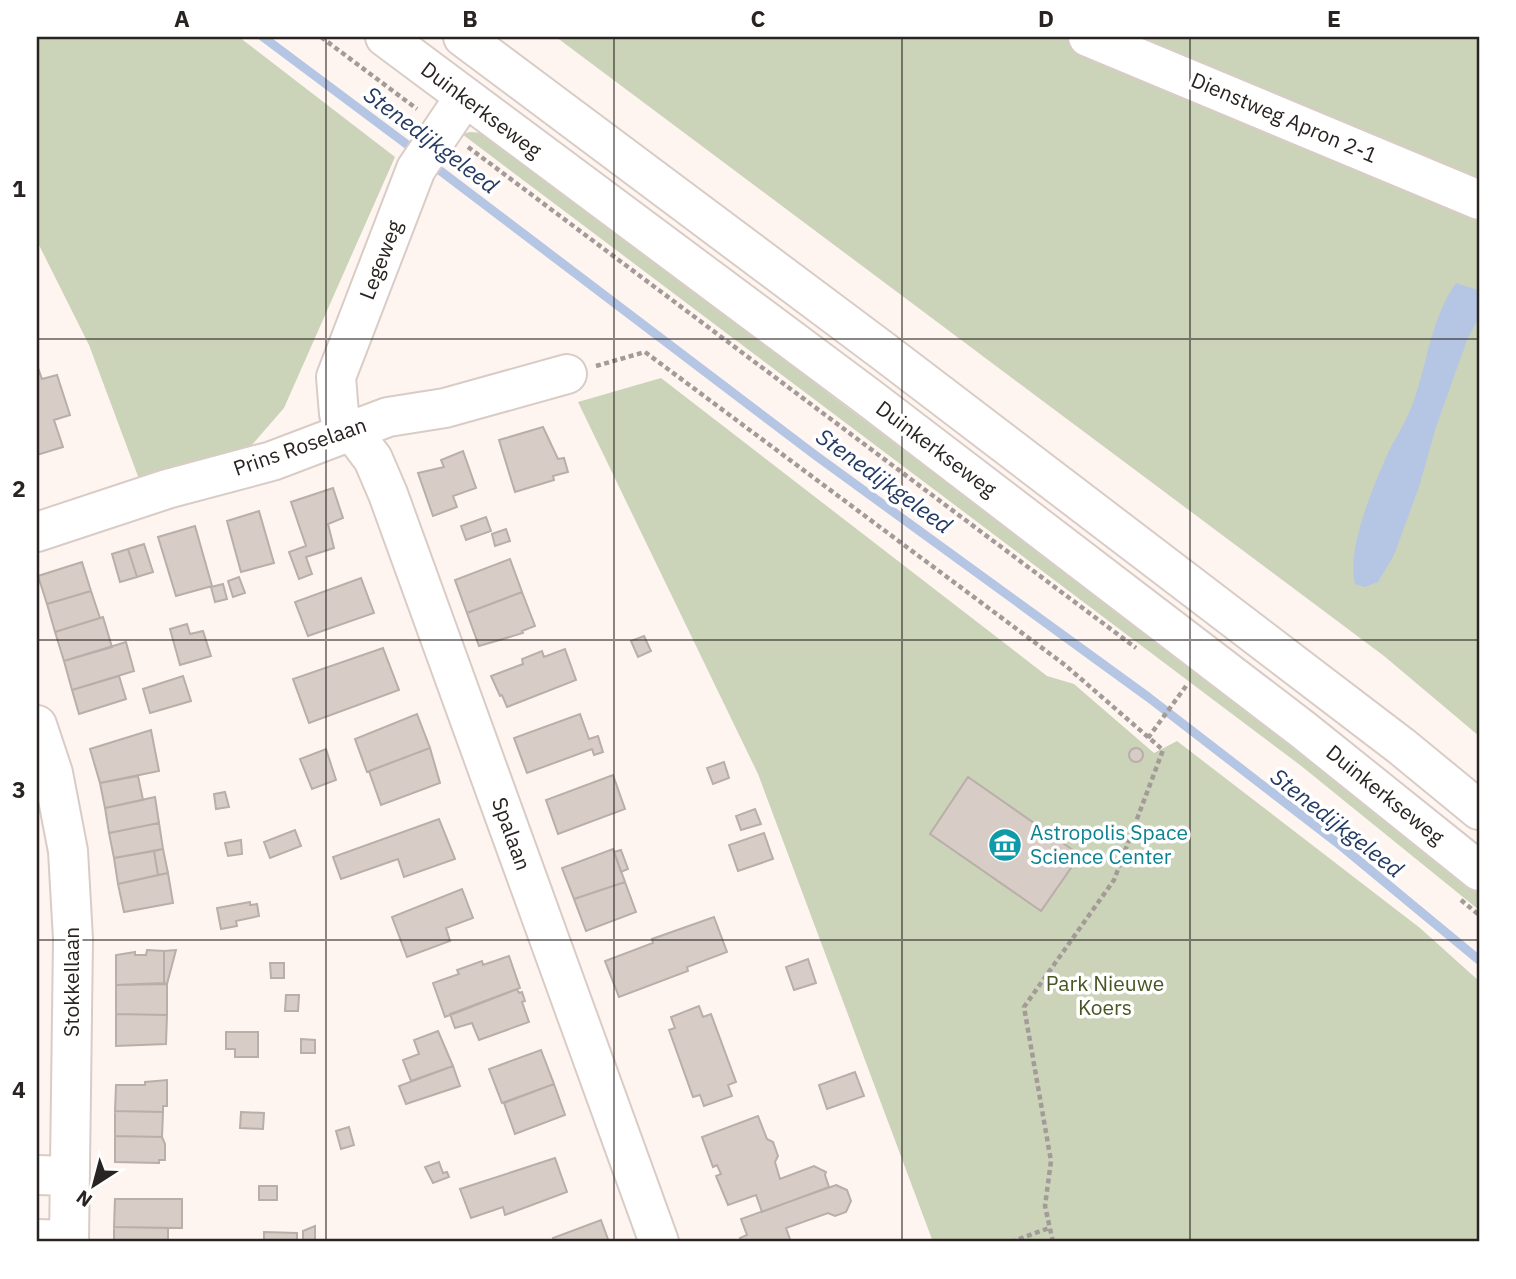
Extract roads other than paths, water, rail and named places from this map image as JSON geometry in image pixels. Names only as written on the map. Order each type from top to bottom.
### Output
[{"type":"main road","name":"Duinkerkseweg","points":[[385,37],[448,120],[879,406],[1302,729],[1469,885]]},
{"type":"main road","points":[[448,120],[463,37],[883,351],[1390,738],[1479,810]]},
{"type":"main road","name":"Dienstweg Apron 2-1","points":[[1088,37],[1479,200]]},
{"type":"main road","name":"Legeweg","points":[[351,432],[339,414],[336,377],[416,169],[448,120]]},
{"type":"main road","name":"Prins Roselaan","points":[[37,532],[167,489],[272,461],[388,417],[444,408],[567,374]]},
{"type":"main road","name":"Spalaan","points":[[351,432],[373,459],[388,494],[659,1242]]},
{"type":"main road","name":"Stokkellaan","points":[[37,725],[45,774],[68,851],[73,939],[53,1176],[58,1240]]},
{"type":"water","points":[[1456,283],[1478,290],[1479,317],[1467,340],[1394,555],[1378,582],[1365,587],[1355,584],[1354,553],[1369,498],[1411,409],[1440,312]]},
{"type":"waterway","name":"Stenedijkgeleed","points":[[263,37],[417,152]]},
{"type":"waterway","name":"Stenedijkgeleed","points":[[430,163],[815,455],[1148,697],[1340,845],[1479,960]]},
{"type":"place","name":"Astropolis Space Science Center","points":[[1005,845]]},
{"type":"park label","name":"Park Nieuwe Koers","points":[[1105,996]]}]
